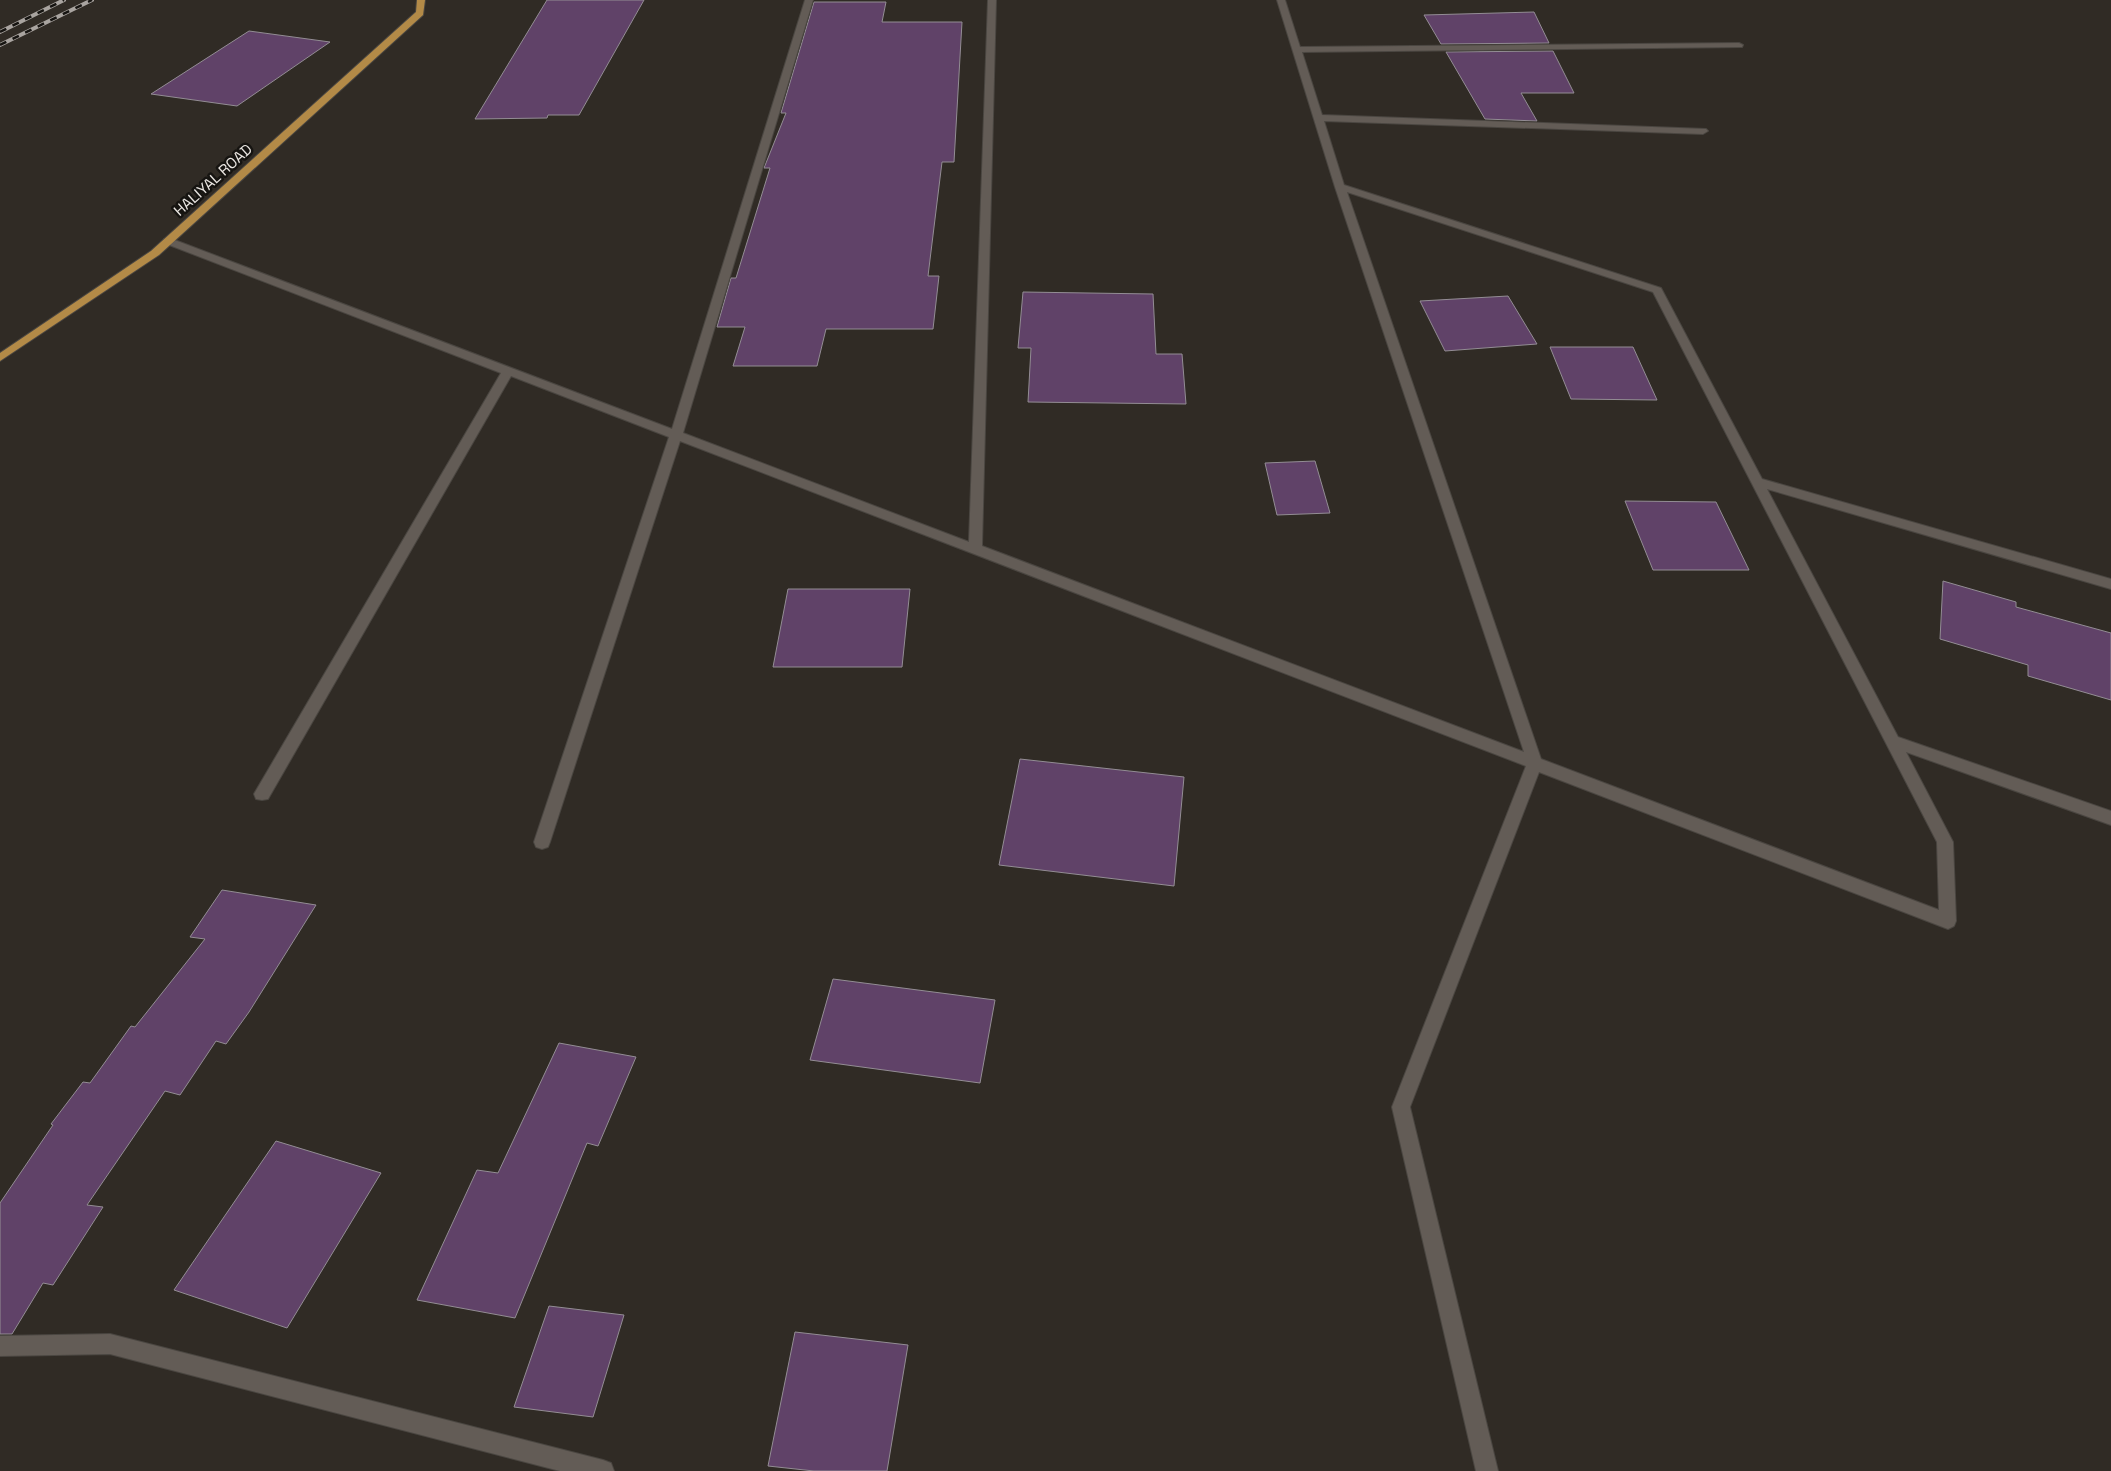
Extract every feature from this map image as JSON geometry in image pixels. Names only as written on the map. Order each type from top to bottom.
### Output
[{"type":"main road","name":"HALIYAL ROAD","points":[[0,358],[155,253],[420,14],[421,0]]},
{"type":"street","points":[[542,842],[676,435],[809,0]]},
{"type":"street","points":[[975,550],[992,0]]},
{"type":"street","points":[[1281,0],[1340,188],[1535,763],[1401,1108],[1487,1471]]},
{"type":"street","points":[[1297,50],[1739,45]]},
{"type":"street","points":[[1318,118],[1704,131]]},
{"type":"street","points":[[168,241],[1948,921],[1945,842],[1657,290],[1340,188]]},
{"type":"street","points":[[262,794],[508,371]]},
{"type":"street","points":[[1757,482],[2111,584]]},
{"type":"street","points":[[1893,741],[2111,818]]},
{"type":"street","points":[[0,1346],[110,1344],[603,1471]]},
{"type":"building","points":[[547,0],[644,0],[579,115],[548,115],[547,118],[475,119]]},
{"type":"building","points":[[814,2],[886,2],[882,22],[962,22],[954,162],[942,162],[928,276],[939,276],[933,329],[826,329],[817,366],[733,366],[745,327],[717,327],[731,278],[736,278],[770,168],[764,168],[786,113],[781,113]]},
{"type":"building","points":[[1534,12],[1549,43],[1441,44],[1424,15]]},
{"type":"building","points":[[249,31],[330,42],[237,106],[151,94]]},
{"type":"building","points":[[1553,51],[1574,93],[1521,93],[1537,121],[1485,119],[1446,52]]},
{"type":"building","points":[[1023,292],[1153,294],[1156,354],[1182,354],[1186,404],[1028,402],[1031,348],[1018,348]]},
{"type":"building","points":[[1508,296],[1537,344],[1445,351],[1420,301]]},
{"type":"building","points":[[1550,347],[1633,347],[1657,400],[1571,399]]},
{"type":"building","points":[[1315,461],[1330,513],[1277,515],[1265,463]]},
{"type":"building","points":[[1625,501],[1716,502],[1749,570],[1653,570]]},
{"type":"building","points":[[1943,581],[2016,602],[2016,607],[2111,633],[2111,700],[2028,676],[2028,665],[1940,639]]},
{"type":"building","points":[[788,589],[910,589],[902,667],[773,667]]},
{"type":"building","points":[[1020,759],[1184,777],[1174,886],[999,865]]},
{"type":"building","points":[[222,890],[316,905],[249,1012],[226,1044],[216,1041],[180,1095],[165,1091],[87,1205],[103,1207],[53,1285],[43,1283],[12,1334],[0,1334],[0,1203],[53,1125],[51,1124],[83,1082],[90,1083],[131,1026],[135,1027],[205,939],[190,937]]},
{"type":"building","points":[[833,979],[995,1000],[980,1083],[810,1060]]},
{"type":"building","points":[[559,1043],[636,1057],[598,1146],[587,1143],[515,1318],[417,1300],[477,1170],[498,1173]]},
{"type":"building","points":[[276,1141],[381,1173],[287,1328],[174,1290]]},
{"type":"building","points":[[549,1306],[624,1315],[593,1417],[514,1407]]},
{"type":"building","points":[[795,1332],[908,1345],[887,1471],[814,1471],[768,1466]]},
{"type":"railway","points":[[0,32],[64,0]]},
{"type":"railway","points":[[0,45],[92,0]]}]
